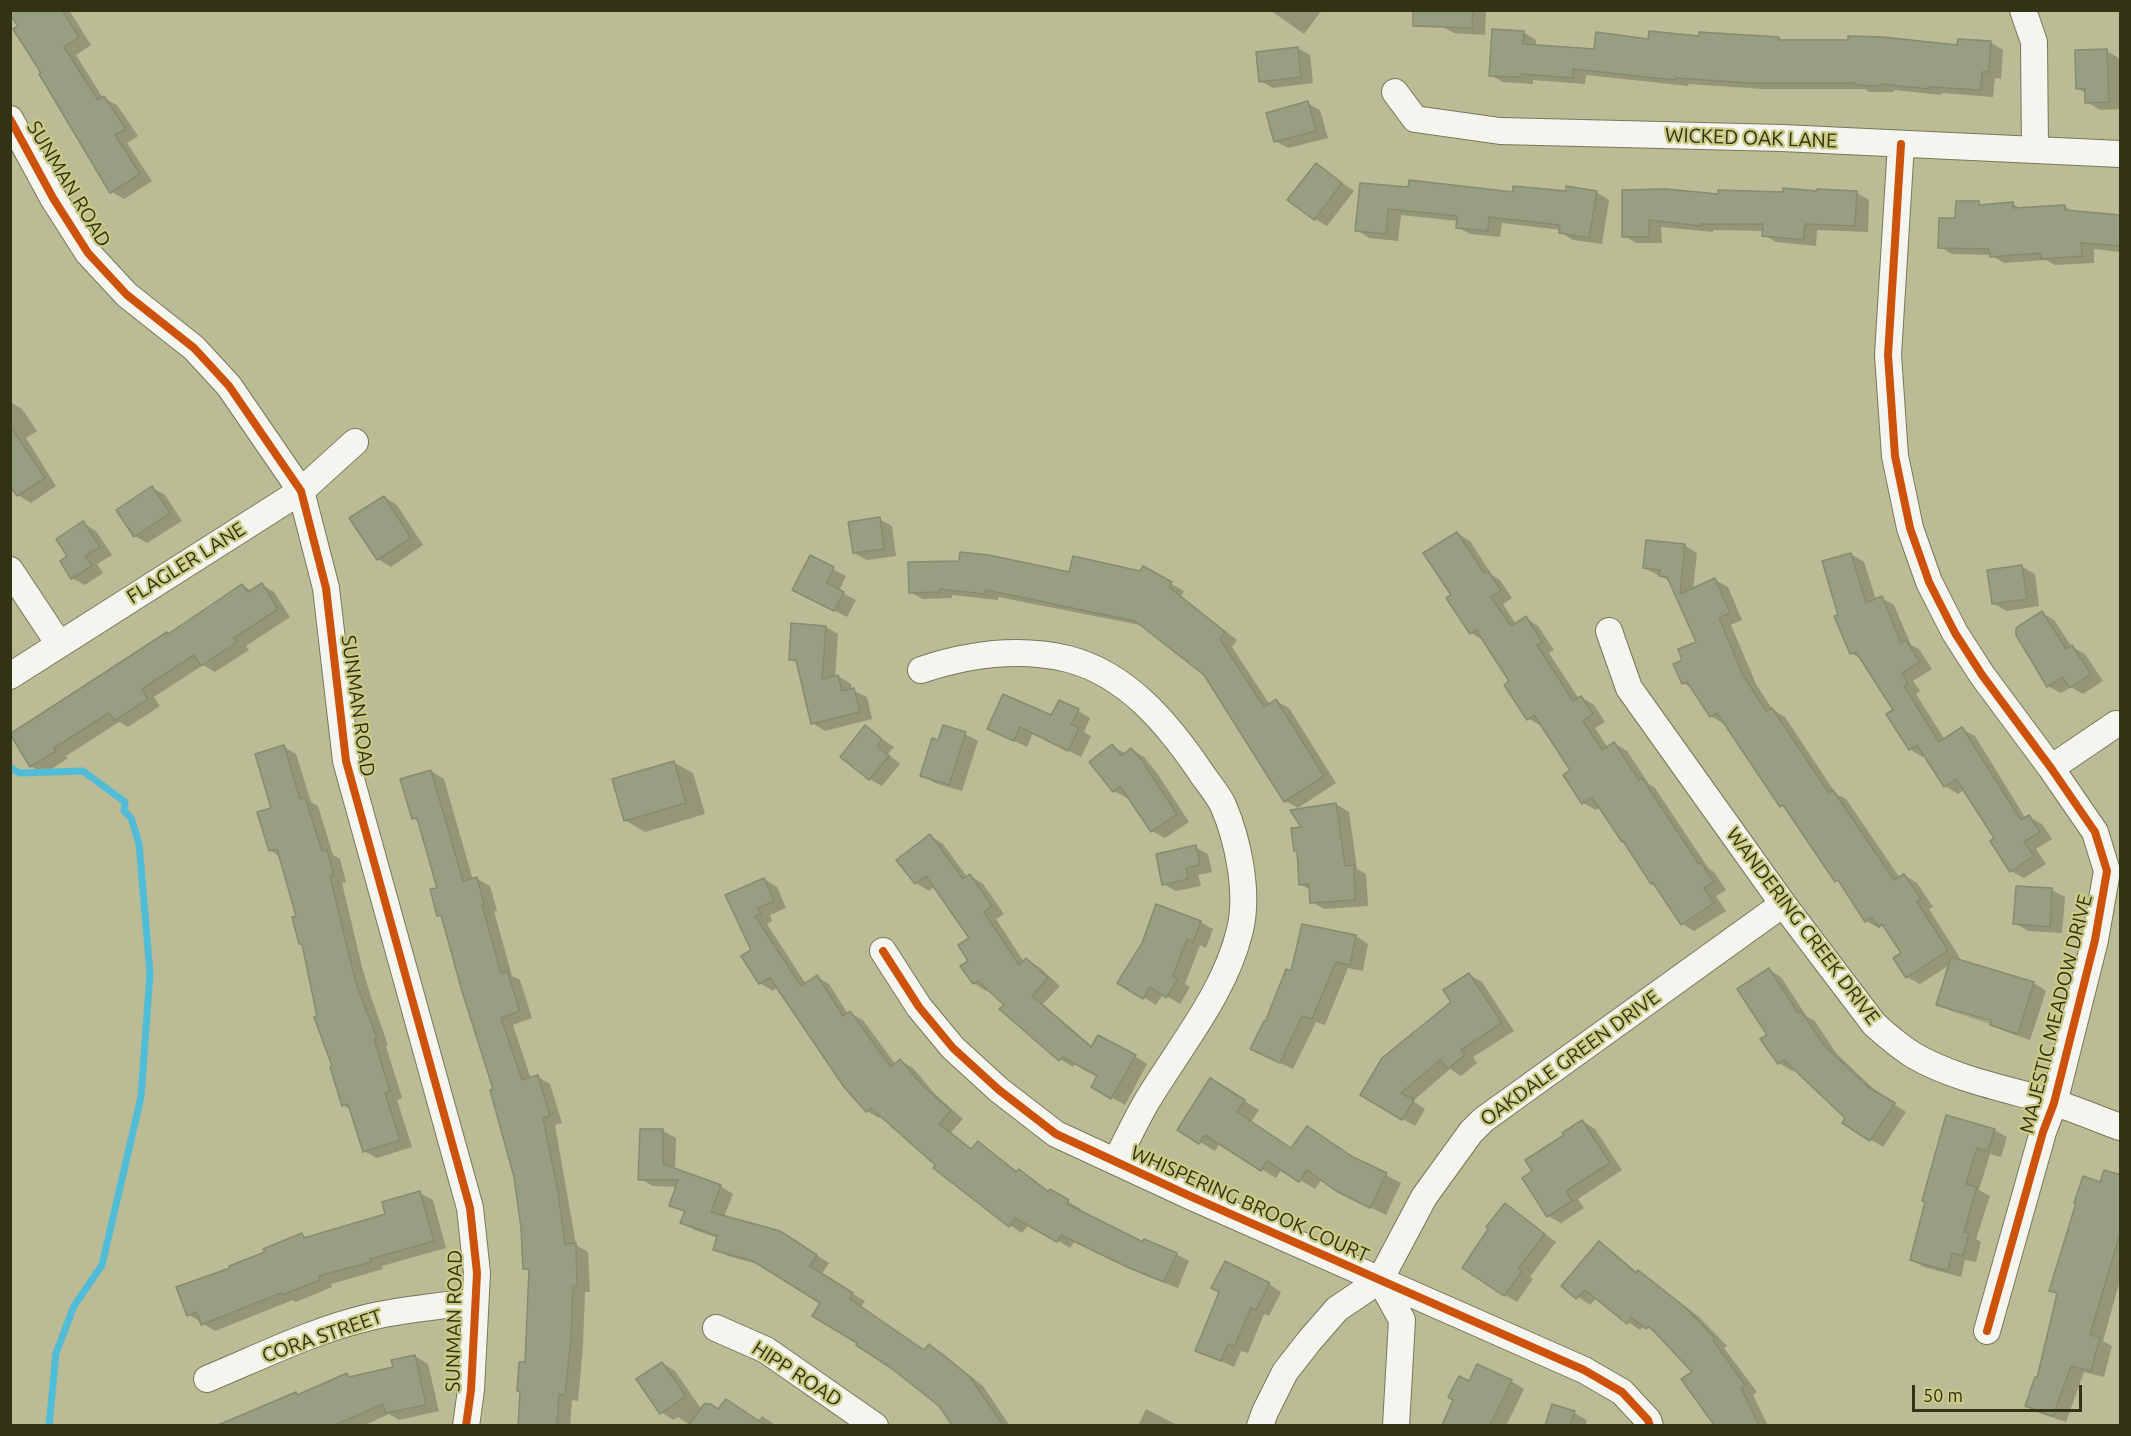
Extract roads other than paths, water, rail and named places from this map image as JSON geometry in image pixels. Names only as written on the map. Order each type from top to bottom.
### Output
[{"type":"street","points":[[2023,10],[2034,42],[2035,150]]},
{"type":"street","name":"WICKED OAK LANE","points":[[1395,92],[1415,119],[1500,131],[1782,138],[2121,154]]},
{"type":"street","name":"SUNMAN ROAD","points":[[10,119],[53,198],[88,253],[128,295],[194,348],[229,386],[301,491],[326,588],[346,761],[470,1208],[477,1273],[471,1390],[466,1425]]},
{"type":"street","name":"MAJESTIC MEADOW DRIVE","points":[[1901,144],[1888,355],[1895,456],[1910,528],[1929,582],[1955,633],[1982,675],[2095,832],[2107,871],[2095,940],[2054,1103],[2040,1143],[1987,1331]]},
{"type":"street","name":"FLAGLER LANE","points":[[10,676],[301,491],[355,442]]},
{"type":"street","points":[[10,570],[59,644]]},
{"type":"street","name":"WANDERING CREEK DRIVE","points":[[1609,631],[1629,688],[1783,904],[1857,1003],[1890,1039],[1914,1055],[1944,1069],[2012,1092],[2054,1103],[2121,1127]]},
{"type":"street","points":[[921,670],[951,660],[988,653],[1029,653],[1069,660],[1103,673],[1135,694],[1163,721],[1222,803],[1240,862],[1243,893],[1241,928],[1229,964],[1209,1003],[1146,1103],[1116,1161]]},
{"type":"street","points":[[2051,768],[2116,724]]},
{"type":"street","name":"OAKDALE GREEN DRIVE","points":[[1260,1425],[1285,1372],[1310,1340],[1337,1309],[1380,1280],[1424,1197],[1470,1132],[1483,1120],[1783,904]]},
{"type":"street","name":"WHISPERING BROOK COURT","points":[[883,951],[918,1006],[953,1048],[999,1090],[1056,1134],[1192,1197],[1584,1370],[1622,1392],[1650,1425]]},
{"type":"street","points":[[1380,1280],[1402,1320],[1396,1425]]},
{"type":"street","name":"CORA STREET","points":[[207,1379],[317,1334],[368,1317],[413,1308],[475,1302]]},
{"type":"street","name":"HIPP ROAD","points":[[716,1328],[765,1350],[875,1425]]},
{"type":"waterway","points":[[10,768],[20,773],[83,771],[125,802],[124,811],[131,818],[139,843],[150,973],[141,1097],[102,1265],[74,1306],[56,1353],[49,1426]]}]
